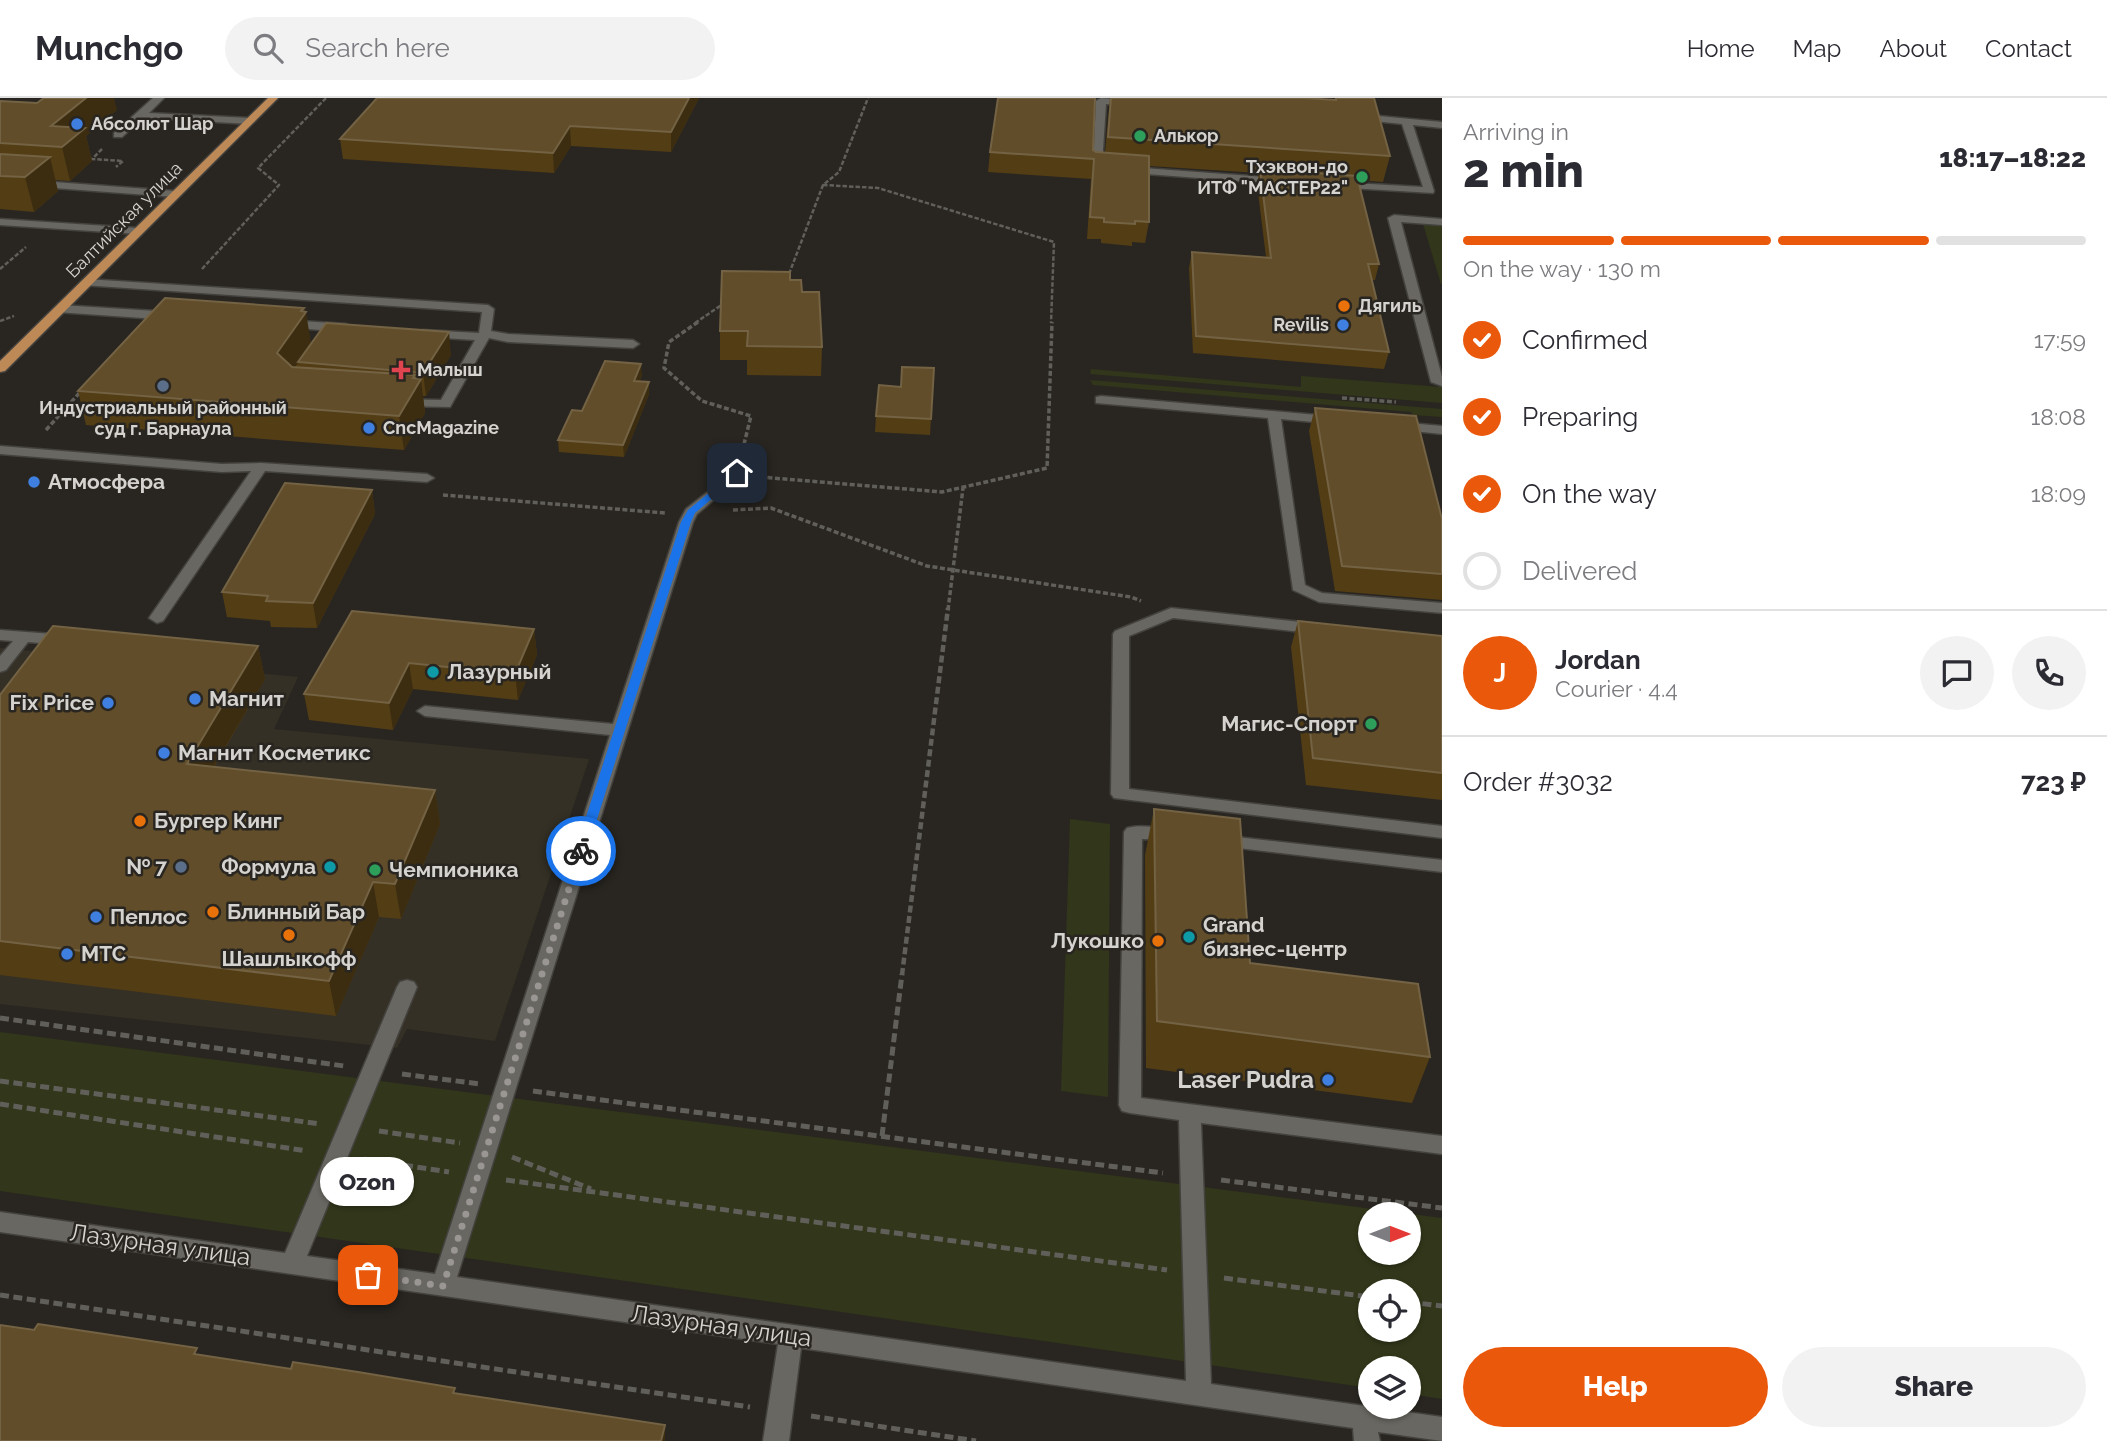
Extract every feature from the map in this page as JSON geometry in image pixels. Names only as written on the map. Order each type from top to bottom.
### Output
[{"type":"main road","name":"Балтийская улица","points":[[0,367],[273,98]]},
{"type":"street","points":[[118,135],[159,98]]},
{"type":"street","points":[[1143,104],[1101,101],[1097,168],[1291,181]]},
{"type":"street","points":[[140,116],[250,121]]},
{"type":"street","points":[[1350,117],[1442,125]]},
{"type":"street","points":[[1406,120],[1429,191]]},
{"type":"street","points":[[0,181],[175,194]]},
{"type":"street","points":[[1318,184],[1442,192]]},
{"type":"street","points":[[1442,222],[1394,218],[1437,382],[1442,382]]},
{"type":"street","points":[[0,222],[138,231]]},
{"type":"street","points":[[86,283],[488,309],[484,335],[444,404],[391,401]]},
{"type":"street","points":[[60,309],[187,317]]},
{"type":"street","points":[[280,323],[329,332],[360,329]]},
{"type":"street","points":[[415,332],[633,344]]},
{"type":"street","points":[[1101,400],[1351,422]]},
{"type":"street","points":[[1274,415],[1298,587],[1319,597],[1442,608]]},
{"type":"street","points":[[1377,424],[1442,430]]},
{"type":"street","points":[[0,450],[222,468],[261,467],[427,478]]},
{"type":"street","points":[[157,618],[261,467]]},
{"type":"street","points":[[443,1286],[508,1088],[618,730],[691,512],[736,474]]},
{"type":"street","points":[[1334,630],[1171,613],[1121,635],[1119,794],[1442,832]]},
{"type":"street","points":[[0,635],[84,640]]},
{"type":"street","points":[[0,667],[24,637]]},
{"type":"street","points":[[425,711],[618,730]]},
{"type":"street","points":[[1442,866],[1133,832],[1130,1105],[1442,1145]]},
{"type":"street","points":[[292,1264],[407,987]]},
{"type":"street","points":[[1190,1113],[1199,1394]]},
{"type":"street","name":"Лазурная улица","points":[[0,1222],[1199,1394],[1365,1429],[1442,1429]]},
{"type":"street","points":[[776,1441],[791,1336]]},
{"type":"path","points":[[184,289],[279,185],[258,168],[326,98]]},
{"type":"path","points":[[788,278],[823,185],[839,172],[868,98]]},
{"type":"path","points":[[731,302],[718,305],[669,342],[663,368],[702,401],[751,416],[736,474],[942,492],[1047,468],[1054,242],[878,188],[823,185]]},
{"type":"path","points":[[0,321],[14,316]]},
{"type":"path","points":[[25,452],[89,383]]},
{"type":"path","points":[[427,478],[436,494],[661,513],[771,508],[927,566],[1131,597],[1171,613]]},
{"type":"path","points":[[882,1136],[963,488]]},
{"type":"path","points":[[0,1018],[508,1088],[1442,1208]]},
{"type":"path","points":[[0,1081],[488,1147],[599,1192]]},
{"type":"path","points":[[0,1104],[478,1176],[1358,1295]]},
{"type":"path","points":[[0,1295],[976,1441]]},
{"type":"path","points":[[1421,1303],[1442,1306]]},
{"type":"shaded area","points":[[0,648],[298,677],[274,729],[589,759],[495,1041],[407,1029],[397,1048],[0,1004]]},
{"type":"green space","points":[[1423,224],[1442,225],[1442,284],[1441,284]]},
{"type":"green space","points":[[1091,369],[1301,387],[1301,376],[1442,387],[1442,403],[1090,374]]},
{"type":"green space","points":[[1090,380],[1442,409],[1442,417],[1413,415],[1411,412],[1093,385]]},
{"type":"green space","points":[[1070,819],[1110,824],[1108,1097],[1061,1091]]},
{"type":"green space","points":[[0,1032],[1358,1207],[1358,1265],[1421,1265],[1421,1215],[1442,1218],[1442,1399],[1421,1396],[1421,1356],[1358,1356],[1358,1386],[0,1191]]},
{"type":"building","points":[[44,98],[86,98],[51,126],[85,128],[62,147],[0,143],[0,101],[37,103]]},
{"type":"building","points":[[377,98],[689,98],[671,132],[570,126],[553,153],[340,139]]},
{"type":"building","points":[[998,98],[1095,98],[1093,150],[1149,156],[1149,222],[1104,222],[1104,218],[1090,217],[1094,159],[990,152]]},
{"type":"building","points":[[1111,98],[1374,98],[1390,156],[1108,137]]},
{"type":"building","points":[[0,154],[50,157],[25,177],[0,176]]},
{"type":"building","points":[[1260,169],[1357,176],[1379,264],[1368,264],[1389,352],[1196,336],[1192,252],[1271,258]]},
{"type":"building","points":[[722,271],[790,272],[790,280],[801,280],[802,292],[819,292],[822,347],[747,346],[748,331],[720,331]]},
{"type":"building","points":[[165,298],[304,308],[301,311],[306,312],[277,353],[292,367],[415,375],[413,378],[421,379],[399,416],[78,391]]},
{"type":"building","points":[[326,323],[449,332],[423,373],[298,362]]},
{"type":"building","points":[[605,361],[641,364],[634,381],[649,382],[623,445],[558,440],[572,410],[582,411]]},
{"type":"building","points":[[902,367],[934,368],[931,419],[876,416],[879,385],[901,387]]},
{"type":"building","points":[[1315,408],[1416,416],[1442,519],[1442,574],[1342,566]]},
{"type":"building","points":[[285,483],[372,490],[313,603],[266,601],[268,596],[222,592]]},
{"type":"building","points":[[352,611],[534,629],[515,674],[409,663],[389,703],[304,694]]},
{"type":"building","name":"Магис-Спорт","points":[[1298,621],[1442,636],[1442,773],[1313,758]]},
{"type":"building","points":[[53,626],[258,646],[187,764],[435,790],[395,884],[373,882],[329,981],[0,941],[0,695]]},
{"type":"building","points":[[1154,809],[1240,819],[1250,963],[1418,984],[1430,1057],[1157,1021]]},
{"type":"building","points":[[38,1324],[197,1348],[194,1354],[291,1369],[293,1362],[455,1388],[453,1393],[665,1425],[661,1441],[0,1441],[0,1325],[34,1330]]},
{"type":"way so far","points":[[368,1275],[443,1286],[581,851]]},
{"type":"place","name":"Абсолют Шар","points":[[77,124]]},
{"type":"place","name":"Алькор","points":[[1140,136]]},
{"type":"place","name":"Тхэквон-до ИТФ \"МАСТЕР22\"","points":[[1362,177]]},
{"type":"place","name":"Дягиль","points":[[1344,306]]},
{"type":"place","name":"Revilis","points":[[1343,325]]},
{"type":"place","name":"Малыш","points":[[401,370]]},
{"type":"place","name":"Индустриальный районный суд г. Барнаула","points":[[163,386]]},
{"type":"place","name":"CncMagazine","points":[[369,428]]},
{"type":"place","name":"Атмосфера","points":[[34,482]]},
{"type":"place","name":"Лазурный","points":[[433,672]]},
{"type":"place","name":"Магнит","points":[[195,699]]},
{"type":"place","name":"Fix Price","points":[[108,703]]},
{"type":"place","name":"Магис-Спорт","points":[[1371,724]]},
{"type":"place","name":"Магнит Косметикс","points":[[164,753]]},
{"type":"place","name":"Бургер Кинг","points":[[140,821]]},
{"type":"place","name":"№ 7","points":[[181,867]]},
{"type":"place","name":"Формула","points":[[330,867]]},
{"type":"place","name":"Чемпионика","points":[[375,870]]},
{"type":"place","name":"Блинный Бар","points":[[213,912]]},
{"type":"place","name":"Пеплос","points":[[96,917]]},
{"type":"place","name":"Шашлыкофф","points":[[289,935]]},
{"type":"place","name":"Grand бизнес-центр","points":[[1189,937]]},
{"type":"place","name":"Лукошко","points":[[1158,941]]},
{"type":"place","name":"МТС","points":[[67,954]]},
{"type":"place","name":"Laser Pudra","points":[[1328,1080]]},
{"type":"place","name":"Ozon","points":[[368,1275]]},
{"type":"route","points":[[581,851],[686,522],[691,512],[737,473]]}]
